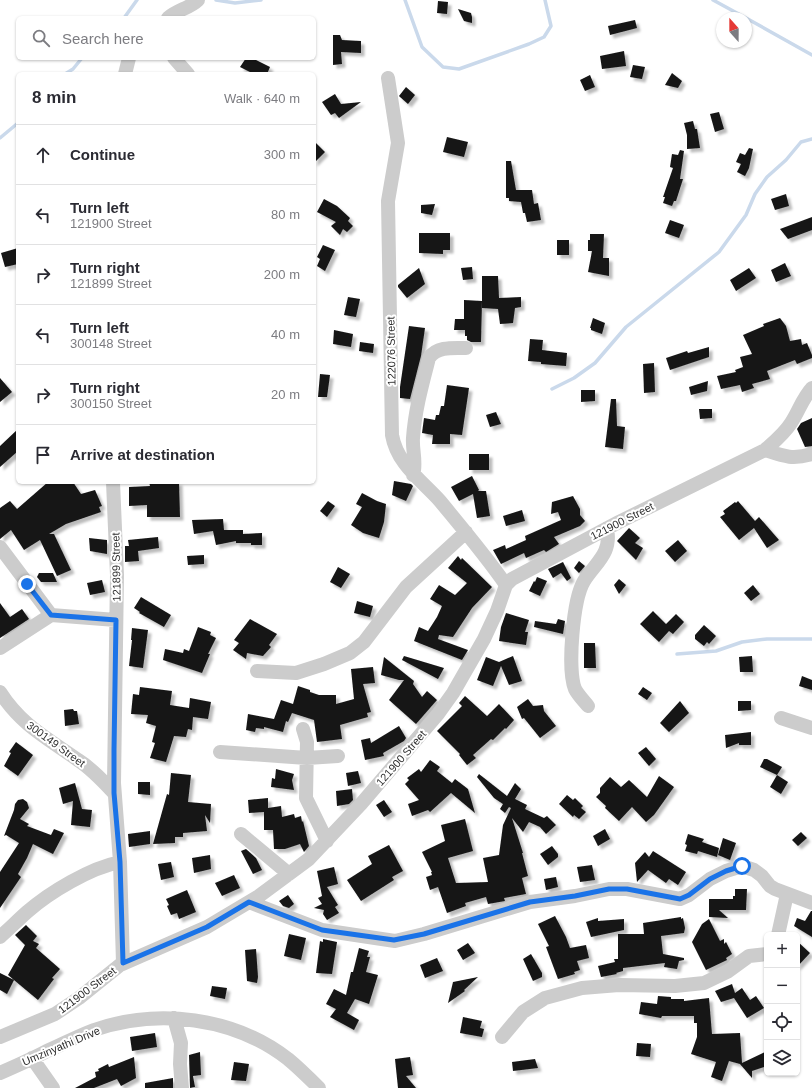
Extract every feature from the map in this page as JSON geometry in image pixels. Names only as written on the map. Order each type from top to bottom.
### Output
[{"type":"street","points":[[171,16],[198,0]]},
{"type":"street","points":[[125,72],[128,60]]},
{"type":"street","points":[[176,60],[186,72]]},
{"type":"street","name":"122076 Street","points":[[388,78],[398,143],[388,201],[392,435],[394,447],[413,475],[427,487],[466,532],[490,562],[506,586]]},
{"type":"street","points":[[413,475],[415,467],[412,444],[415,417],[430,358],[432,355],[447,348],[466,348]]},
{"type":"street","name":"121900 Street","points":[[0,1037],[55,1014],[79,998],[123,963],[207,927],[249,902],[309,859],[366,798],[438,714],[453,693],[484,639],[497,611],[506,586],[516,576],[607,528],[764,450],[785,432],[791,424],[801,402],[812,388]]},
{"type":"street","points":[[764,450],[792,458],[812,454]]},
{"type":"street","name":"121899 Street","points":[[113,484],[117,575],[114,793],[120,862],[123,963]]},
{"type":"street","points":[[588,706],[575,690],[572,679],[570,656],[575,620],[584,582],[608,547],[609,535],[607,528]]},
{"type":"street","points":[[257,671],[296,673],[324,664],[350,653],[364,642],[406,587],[466,532]]},
{"type":"street","points":[[0,547],[51,615]]},
{"type":"street","points":[[0,648],[51,615],[116,620]]},
{"type":"street","name":"300149 Street","points":[[0,692],[16,713],[28,725],[84,764],[114,793]]},
{"type":"street","points":[[781,718],[812,728]]},
{"type":"street","points":[[303,729],[307,742],[306,798],[327,841]]},
{"type":"street","points":[[220,752],[306,758],[338,756]]},
{"type":"street","points":[[241,834],[289,874]]},
{"type":"street","points":[[0,937],[28,911],[50,894],[100,868],[120,862]]},
{"type":"street","points":[[249,902],[322,930],[394,940],[424,934],[530,902],[575,896],[609,889],[627,889],[680,899],[689,895],[710,879],[726,871],[742,866],[754,870],[775,889],[812,903]]},
{"type":"street","points":[[779,932],[787,894]]},
{"type":"street","points":[[502,1037],[523,1012],[545,998],[582,988],[619,985],[688,985],[704,983],[727,972],[749,956],[764,954]]},
{"type":"street","points":[[174,1018],[181,1043],[180,1064],[182,1088]]},
{"type":"street","name":"Umzinyathi Drive","points":[[0,1072],[79,1036],[108,1026],[147,1019],[174,1018],[193,1020],[224,1027],[249,1036],[287,1058],[319,1088]]},
{"type":"street","points":[[32,1058],[53,1088]]},
{"type":"building","points":[[438,1],[448,2],[447,14],[437,13]]},
{"type":"building","points":[[458,9],[471,13],[472,23],[464,21]]},
{"type":"building","points":[[635,20],[637,28],[610,35],[608,26]]},
{"type":"building","points":[[333,35],[340,35],[342,40],[361,41],[361,53],[341,52],[342,64],[333,65]]},
{"type":"building","points":[[624,51],[626,66],[602,69],[600,56]]},
{"type":"building","points":[[245,60],[256,60],[270,67],[268,72],[250,72],[240,67]]},
{"type":"building","points":[[633,65],[645,67],[642,79],[630,77]]},
{"type":"building","points":[[672,73],[682,81],[678,88],[665,85]]},
{"type":"building","points":[[590,75],[595,87],[585,91],[580,80]]},
{"type":"building","points":[[406,87],[415,95],[408,104],[399,96]]},
{"type":"building","points":[[335,94],[341,104],[361,102],[339,118],[335,113],[331,115],[322,102]]},
{"type":"building","points":[[719,112],[724,129],[715,132],[710,114]]},
{"type":"building","points":[[693,121],[695,129],[697,129],[700,148],[687,149],[687,135],[684,123]]},
{"type":"building","points":[[447,137],[468,142],[464,157],[443,152]]},
{"type":"building","points":[[316,143],[325,152],[316,161]]},
{"type":"building","points":[[749,148],[753,149],[749,168],[745,176],[737,172],[741,164],[736,162],[740,153],[745,155]]},
{"type":"building","points":[[680,150],[684,151],[680,179],[683,179],[676,201],[674,201],[672,206],[663,203],[665,197],[663,197],[673,168],[670,167],[672,154],[678,155]]},
{"type":"building","points":[[506,161],[511,161],[516,190],[532,190],[534,204],[538,203],[541,220],[527,222],[525,213],[523,213],[521,202],[509,201],[509,198],[506,198]]},
{"type":"building","points":[[786,194],[789,206],[775,210],[771,199]]},
{"type":"building","points":[[324,199],[337,206],[350,218],[348,221],[353,226],[347,232],[343,229],[340,235],[331,226],[336,222],[317,212]]},
{"type":"building","points":[[435,204],[432,215],[421,213],[421,205]]},
{"type":"building","points":[[812,217],[812,230],[788,239],[780,229]]},
{"type":"building","points":[[670,220],[684,225],[679,238],[665,233]]},
{"type":"building","points":[[419,233],[450,233],[450,250],[443,250],[443,254],[419,253]]},
{"type":"building","points":[[590,234],[604,234],[603,258],[609,258],[609,276],[588,272],[592,251],[588,251],[588,240],[590,240]]},
{"type":"building","points":[[557,240],[569,240],[569,255],[557,255]]},
{"type":"building","points":[[323,245],[335,250],[325,271],[317,266],[320,259],[317,257]]},
{"type":"building","points":[[16,249],[16,264],[5,267],[1,253]]},
{"type":"building","points":[[785,263],[791,276],[776,282],[771,270]]},
{"type":"building","points":[[472,267],[473,279],[463,280],[461,268]]},
{"type":"building","points":[[419,268],[425,284],[407,298],[398,285]]},
{"type":"building","points":[[749,268],[756,278],[736,291],[730,280]]},
{"type":"building","points":[[482,276],[498,276],[499,298],[521,297],[521,307],[515,308],[513,323],[500,324],[498,309],[482,308]]},
{"type":"building","points":[[348,297],[360,299],[356,317],[344,315]]},
{"type":"building","points":[[464,300],[482,301],[481,342],[471,342],[467,340],[465,330],[454,330],[455,319],[464,319]]},
{"type":"building","points":[[593,318],[605,323],[602,334],[591,330],[590,328]]},
{"type":"building","points":[[780,318],[786,326],[790,341],[801,339],[802,345],[807,343],[812,358],[797,364],[795,360],[767,371],[770,379],[752,384],[754,388],[742,392],[740,385],[721,389],[717,376],[736,372],[735,370],[743,367],[740,357],[752,354],[743,335],[764,326],[763,324]]},
{"type":"building","points":[[409,326],[425,328],[421,356],[410,399],[400,398],[400,387]]},
{"type":"building","points":[[334,330],[353,334],[351,347],[333,344]]},
{"type":"building","points":[[530,339],[543,340],[542,350],[567,353],[566,366],[541,364],[541,362],[528,361]]},
{"type":"building","points":[[360,342],[374,344],[373,353],[359,351]]},
{"type":"building","points":[[709,347],[709,357],[670,370],[666,358],[687,351],[688,353]]},
{"type":"building","points":[[654,363],[655,392],[644,393],[643,364]]},
{"type":"building","points":[[320,374],[330,375],[327,397],[318,397]]},
{"type":"building","points":[[0,378],[12,392],[0,402]]},
{"type":"building","points":[[708,381],[707,391],[691,395],[689,387]]},
{"type":"building","points":[[447,385],[469,388],[462,435],[450,434],[450,444],[432,444],[433,435],[422,433],[424,418],[435,420],[436,415],[439,415],[441,406],[444,406]]},
{"type":"building","points":[[581,390],[595,390],[595,401],[581,402]]},
{"type":"building","points":[[611,399],[616,399],[617,426],[625,427],[623,449],[605,447]]},
{"type":"building","points":[[699,409],[712,409],[712,418],[700,419]]},
{"type":"building","points":[[496,412],[501,424],[490,427],[486,415]]},
{"type":"building","points":[[812,418],[812,446],[805,447],[797,429],[801,423]]},
{"type":"building","points":[[16,431],[16,453],[0,467],[0,446]]},
{"type":"building","points":[[469,454],[489,454],[489,470],[469,470]]},
{"type":"building","points":[[472,476],[479,490],[478,491],[486,491],[490,516],[477,518],[473,494],[459,501],[451,487]]},
{"type":"building","points":[[394,481],[411,484],[413,486],[406,501],[392,495]]},
{"type":"building","points":[[46,484],[74,484],[81,494],[95,490],[102,506],[99,507],[101,512],[66,524],[49,534],[54,534],[71,570],[57,576],[40,540],[24,550],[11,530],[0,539],[0,508],[10,501],[17,509]]},
{"type":"building","points":[[150,484],[179,484],[180,517],[147,517],[147,505],[129,506],[129,487],[150,486]]},
{"type":"building","points":[[362,493],[386,504],[384,522],[379,538],[363,533],[351,525],[362,507],[356,504]]},
{"type":"building","points":[[573,496],[580,509],[580,515],[585,521],[580,526],[554,537],[559,544],[546,552],[544,550],[526,558],[524,553],[501,564],[493,550],[505,545],[506,549],[526,540],[525,536],[561,520],[558,512],[551,514],[552,502]]},
{"type":"building","points":[[328,501],[335,506],[327,517],[320,511]]},
{"type":"building","points":[[738,501],[755,521],[759,517],[779,540],[767,548],[754,528],[739,540],[720,517],[725,514],[723,511]]},
{"type":"building","points":[[522,510],[525,521],[506,526],[503,516]]},
{"type":"building","points":[[223,519],[224,530],[243,530],[243,534],[262,533],[262,545],[236,543],[236,541],[216,545],[213,531],[194,534],[192,520]]},
{"type":"building","points":[[629,528],[640,538],[635,543],[643,548],[636,560],[617,541]]},
{"type":"building","points":[[158,537],[159,548],[138,551],[139,561],[125,562],[125,546],[129,546],[128,540]]},
{"type":"building","points":[[89,538],[107,540],[107,554],[90,551]]},
{"type":"building","points":[[678,540],[687,551],[675,562],[665,551]]},
{"type":"building","points":[[204,555],[204,564],[188,565],[187,556]]},
{"type":"building","points":[[458,556],[461,560],[462,558],[492,587],[472,608],[453,637],[439,635],[438,639],[468,650],[462,660],[414,641],[419,627],[428,631],[442,606],[430,599],[439,585],[455,595],[467,583],[448,568]]},
{"type":"building","points":[[579,561],[585,566],[579,573],[574,568]]},
{"type":"building","points":[[563,562],[571,578],[567,581],[561,573],[553,578],[548,569]]},
{"type":"building","points":[[338,567],[350,574],[341,588],[330,582]]},
{"type":"building","points":[[39,573],[53,573],[57,582],[41,582],[37,577]]},
{"type":"building","points":[[537,577],[547,581],[540,596],[529,591]]},
{"type":"building","points":[[619,579],[626,585],[619,594],[614,585]]},
{"type":"building","points":[[102,580],[105,592],[90,595],[87,583]]},
{"type":"building","points":[[753,585],[760,594],[751,601],[744,593]]},
{"type":"building","points":[[141,597],[171,615],[164,627],[139,613],[140,612],[134,608]]},
{"type":"building","points":[[357,601],[373,606],[370,617],[354,613]]},
{"type":"building","points":[[0,603],[10,617],[22,609],[29,619],[0,638]]},
{"type":"building","points":[[653,611],[666,624],[676,614],[684,622],[673,634],[669,631],[659,642],[640,624]]},
{"type":"building","points":[[506,613],[529,620],[525,632],[528,632],[526,645],[499,641],[501,627]]},
{"type":"building","points":[[250,619],[277,634],[269,645],[271,647],[263,656],[247,653],[246,659],[233,650],[239,643],[234,640]]},
{"type":"building","points":[[558,619],[565,621],[563,634],[534,627],[535,621],[556,624]]},
{"type":"building","points":[[704,625],[716,636],[709,644],[707,642],[704,646],[695,639],[695,635]]},
{"type":"building","points":[[198,627],[211,632],[210,635],[216,638],[208,654],[210,654],[202,673],[163,660],[165,649],[183,653],[184,649],[189,651]]},
{"type":"building","points":[[132,628],[148,630],[143,668],[129,666]]},
{"type":"building","points":[[584,643],[595,643],[596,668],[584,668]]},
{"type":"building","points":[[404,656],[444,668],[438,679],[402,660]]},
{"type":"building","points":[[513,656],[522,681],[509,685],[501,666],[493,686],[477,680],[486,657],[499,662]]},
{"type":"building","points":[[752,656],[753,672],[740,672],[739,657]]},
{"type":"building","points":[[384,657],[414,681],[413,684],[422,697],[427,691],[437,700],[416,724],[389,700],[404,680],[381,675]]},
{"type":"building","points":[[373,667],[375,683],[363,684],[371,712],[367,713],[368,717],[340,725],[342,739],[317,742],[314,720],[292,713],[288,722],[286,721],[283,732],[264,727],[264,729],[256,728],[255,732],[246,730],[248,714],[274,719],[281,700],[293,704],[298,686],[319,695],[336,695],[336,704],[354,699],[351,669]]},
{"type":"building","points":[[802,676],[812,680],[812,690],[799,686]]},
{"type":"building","points":[[140,687],[172,691],[170,705],[189,708],[190,698],[211,702],[208,719],[193,717],[192,730],[188,729],[186,737],[174,736],[166,762],[150,758],[155,743],[152,742],[156,726],[146,723],[148,715],[131,714],[133,694],[139,695]]},
{"type":"building","points":[[643,687],[652,693],[647,700],[638,694]]},
{"type":"building","points":[[465,696],[487,716],[499,704],[514,720],[506,729],[505,728],[493,740],[491,739],[473,755],[476,758],[467,765],[459,755],[460,754],[437,731],[462,706],[459,703]]},
{"type":"building","points":[[528,699],[533,706],[543,705],[544,711],[556,726],[540,738],[524,718],[522,719],[517,707]]},
{"type":"building","points":[[680,701],[689,713],[669,732],[660,723]]},
{"type":"building","points":[[738,701],[751,701],[751,710],[738,711]]},
{"type":"building","points":[[73,709],[74,711],[77,711],[79,724],[65,726],[64,710]]},
{"type":"building","points":[[399,726],[406,738],[404,741],[383,753],[384,756],[365,760],[361,740],[370,738],[371,743]]},
{"type":"building","points":[[751,732],[751,745],[739,745],[739,743],[726,748],[725,735]]},
{"type":"building","points":[[16,742],[33,755],[18,776],[4,766],[11,753],[9,752]]},
{"type":"building","points":[[646,747],[656,759],[649,766],[638,753]]},
{"type":"building","points":[[764,759],[767,759],[782,767],[777,775],[760,767]]},
{"type":"building","points":[[430,760],[440,767],[437,771],[452,783],[455,779],[468,789],[475,813],[451,793],[430,812],[428,810],[412,816],[408,804],[419,800],[405,784],[409,780],[407,778],[419,769],[421,772]]},
{"type":"building","points":[[276,769],[294,774],[292,780],[294,790],[271,787],[272,778],[275,779]]},
{"type":"building","points":[[358,771],[361,783],[348,786],[346,773]]},
{"type":"building","points":[[171,773],[191,775],[188,802],[211,804],[210,823],[205,815],[207,831],[183,833],[183,837],[175,837],[175,843],[153,844],[167,794],[169,795]]},
{"type":"building","points":[[479,774],[507,796],[515,783],[521,789],[515,799],[527,805],[525,809],[544,818],[547,816],[556,825],[546,834],[540,827],[529,822],[523,832],[512,818],[523,853],[528,876],[522,878],[526,894],[504,898],[505,901],[488,904],[486,897],[465,903],[466,906],[447,913],[438,887],[430,890],[426,877],[432,875],[432,872],[422,852],[445,841],[441,825],[465,819],[473,851],[448,858],[456,883],[488,882],[483,858],[499,855],[503,825],[511,808],[509,807],[505,813],[500,809],[503,804],[494,798],[477,777]]},
{"type":"building","points":[[777,775],[788,782],[781,794],[770,787]]},
{"type":"building","points":[[659,776],[674,787],[654,815],[646,822],[632,807],[619,821],[596,797],[600,793],[600,788],[610,777],[621,787],[629,780],[647,797]]},
{"type":"building","points":[[138,782],[150,782],[150,795],[138,794]]},
{"type":"building","points":[[75,783],[82,809],[92,810],[90,827],[71,825],[73,801],[63,804],[59,788]]},
{"type":"building","points":[[352,789],[353,800],[349,804],[337,806],[336,791]]},
{"type":"building","points":[[567,795],[573,800],[575,798],[583,806],[581,808],[586,812],[579,819],[574,815],[573,817],[559,804]]},
{"type":"building","points":[[268,798],[268,808],[281,806],[282,817],[294,814],[295,818],[301,816],[309,846],[304,852],[300,844],[285,849],[274,849],[273,830],[264,830],[264,812],[249,813],[248,800]]},
{"type":"building","points":[[23,799],[27,802],[29,808],[20,819],[29,824],[27,826],[51,835],[54,829],[64,833],[53,854],[33,844],[18,874],[21,877],[0,908],[0,872],[19,843],[6,835],[4,836],[15,804],[18,800]]},
{"type":"building","points":[[384,800],[392,812],[384,817],[376,805]]},
{"type":"building","points":[[605,829],[610,839],[598,846],[593,836]]},
{"type":"building","points":[[150,831],[150,844],[129,847],[128,834]]},
{"type":"building","points":[[801,832],[807,838],[798,846],[792,840]]},
{"type":"building","points":[[688,834],[704,839],[702,842],[719,848],[717,857],[698,851],[697,854],[685,851],[687,845],[685,844]]},
{"type":"building","points":[[723,838],[736,843],[730,860],[718,855]]},
{"type":"building","points":[[389,845],[403,871],[392,877],[394,880],[361,901],[347,880],[372,864],[368,856]]},
{"type":"building","points":[[552,846],[558,854],[558,857],[548,865],[540,854]]},
{"type":"building","points":[[246,849],[256,858],[262,870],[253,874],[241,851]]},
{"type":"building","points":[[653,851],[686,872],[678,885],[669,879],[666,883],[648,870],[637,882],[635,863],[645,852],[649,857]]},
{"type":"building","points":[[210,855],[211,869],[194,873],[192,858]]},
{"type":"building","points":[[171,862],[174,877],[161,880],[158,864]]},
{"type":"building","points":[[592,865],[595,880],[580,882],[577,867]]},
{"type":"building","points":[[334,867],[338,884],[327,887],[338,905],[335,907],[339,913],[327,920],[323,914],[324,910],[314,908],[322,904],[318,898],[322,896],[317,871]]},
{"type":"building","points":[[234,875],[240,888],[222,896],[215,883]]},
{"type":"building","points":[[556,877],[558,887],[546,890],[544,879]]},
{"type":"building","points":[[735,889],[747,889],[746,910],[719,910],[728,918],[709,917],[709,899],[733,899],[733,896],[735,896]]},
{"type":"building","points":[[187,890],[196,912],[179,919],[177,913],[171,915],[166,899]]},
{"type":"building","points":[[288,895],[294,904],[289,908],[283,906],[279,901]]},
{"type":"building","points":[[811,911],[812,937],[794,926],[797,918],[805,921]]},
{"type":"building","points":[[555,916],[570,948],[586,945],[589,958],[577,961],[580,970],[574,972],[575,974],[558,979],[546,947],[549,946],[538,924]]},
{"type":"building","points":[[681,917],[681,919],[683,918],[685,928],[684,933],[661,936],[663,954],[684,958],[684,960],[679,961],[677,969],[664,967],[665,963],[623,968],[623,971],[616,973],[617,974],[601,977],[598,966],[615,962],[614,959],[618,959],[618,934],[644,934],[643,923]]},
{"type":"building","points":[[598,918],[598,921],[624,919],[624,930],[591,937],[586,922]]},
{"type":"building","points":[[709,919],[720,941],[724,939],[724,944],[726,942],[732,954],[726,958],[727,960],[706,970],[692,942],[702,924]]},
{"type":"building","points":[[26,925],[37,936],[33,941],[39,944],[36,948],[60,969],[52,978],[54,979],[38,1000],[8,975],[25,945],[15,935]]},
{"type":"building","points":[[289,934],[306,938],[301,960],[284,956]]},
{"type":"building","points":[[323,939],[337,942],[332,974],[316,973],[320,941],[323,942]]},
{"type":"building","points":[[468,943],[475,953],[463,960],[457,950]]},
{"type":"building","points":[[800,944],[810,953],[800,964]]},
{"type":"building","points":[[359,948],[369,951],[367,957],[370,957],[366,972],[378,975],[369,1004],[355,999],[347,1013],[359,1020],[354,1030],[330,1017],[336,1009],[326,1004],[334,989],[346,995],[351,972],[353,972]]},
{"type":"building","points":[[256,949],[257,983],[247,981],[245,950]]},
{"type":"building","points":[[531,954],[542,973],[542,977],[533,981],[523,959]]},
{"type":"building","points":[[437,958],[443,971],[425,978],[420,965]]},
{"type":"building","points":[[0,973],[14,980],[7,994],[0,990]]},
{"type":"building","points":[[478,977],[464,990],[465,991],[448,1003],[453,982]]},
{"type":"building","points":[[732,984],[735,993],[742,988],[750,1000],[756,996],[764,1008],[747,1018],[734,998],[721,1002],[715,991]]},
{"type":"building","points":[[212,986],[227,988],[225,999],[210,996]]},
{"type":"building","points":[[658,996],[671,997],[671,999],[684,999],[684,1001],[709,998],[712,1034],[740,1033],[742,1063],[764,1052],[764,1067],[752,1071],[752,1078],[740,1064],[729,1061],[722,1081],[711,1077],[716,1062],[691,1054],[697,1037],[697,1023],[694,1023],[694,1016],[662,1016],[661,1018],[639,1014],[641,1002],[657,1004]]},
{"type":"building","points":[[463,1017],[482,1021],[480,1028],[484,1029],[482,1037],[460,1033]]},
{"type":"building","points":[[155,1033],[157,1047],[132,1051],[130,1037]]},
{"type":"building","points":[[637,1043],[651,1044],[650,1057],[636,1056]]},
{"type":"building","points":[[200,1052],[201,1075],[193,1076],[195,1087],[190,1088],[189,1055]]},
{"type":"building","points":[[134,1057],[136,1078],[121,1086],[117,1079],[94,1088],[75,1088],[96,1077],[95,1072],[99,1071],[98,1069],[108,1064],[109,1067]]},
{"type":"building","points":[[410,1057],[413,1075],[406,1076],[416,1088],[398,1088],[395,1059]]},
{"type":"building","points":[[535,1059],[538,1068],[513,1071],[512,1062]]},
{"type":"building","points":[[234,1062],[249,1064],[246,1081],[231,1080]]},
{"type":"building","points":[[173,1078],[173,1088],[145,1088],[145,1083]]},
{"type":"waterway","points":[[125,16],[137,0]]},
{"type":"waterway","points":[[216,0],[235,3],[261,0]]},
{"type":"waterway","points":[[405,0],[422,47],[443,67],[459,69],[529,44],[544,37],[551,26],[545,0]]},
{"type":"waterway","points":[[713,0],[735,12]]},
{"type":"waterway","points":[[752,21],[812,55]]},
{"type":"waterway","points":[[68,72],[73,69],[80,60]]},
{"type":"waterway","points":[[0,138],[16,125]]},
{"type":"waterway","points":[[552,389],[574,378],[595,363],[626,327],[719,252],[746,215],[755,194],[767,177],[786,160],[801,142],[812,139]]},
{"type":"waterway","points":[[677,654],[716,651],[742,642],[767,639],[812,639]]},
{"type":"route","points":[[27,584],[51,615],[116,620],[114,793],[120,862],[123,963],[207,927],[249,902],[322,930],[388,940],[402,940],[530,902],[588,894],[614,888],[680,899],[689,895],[710,879],[726,871],[742,866]]}]
